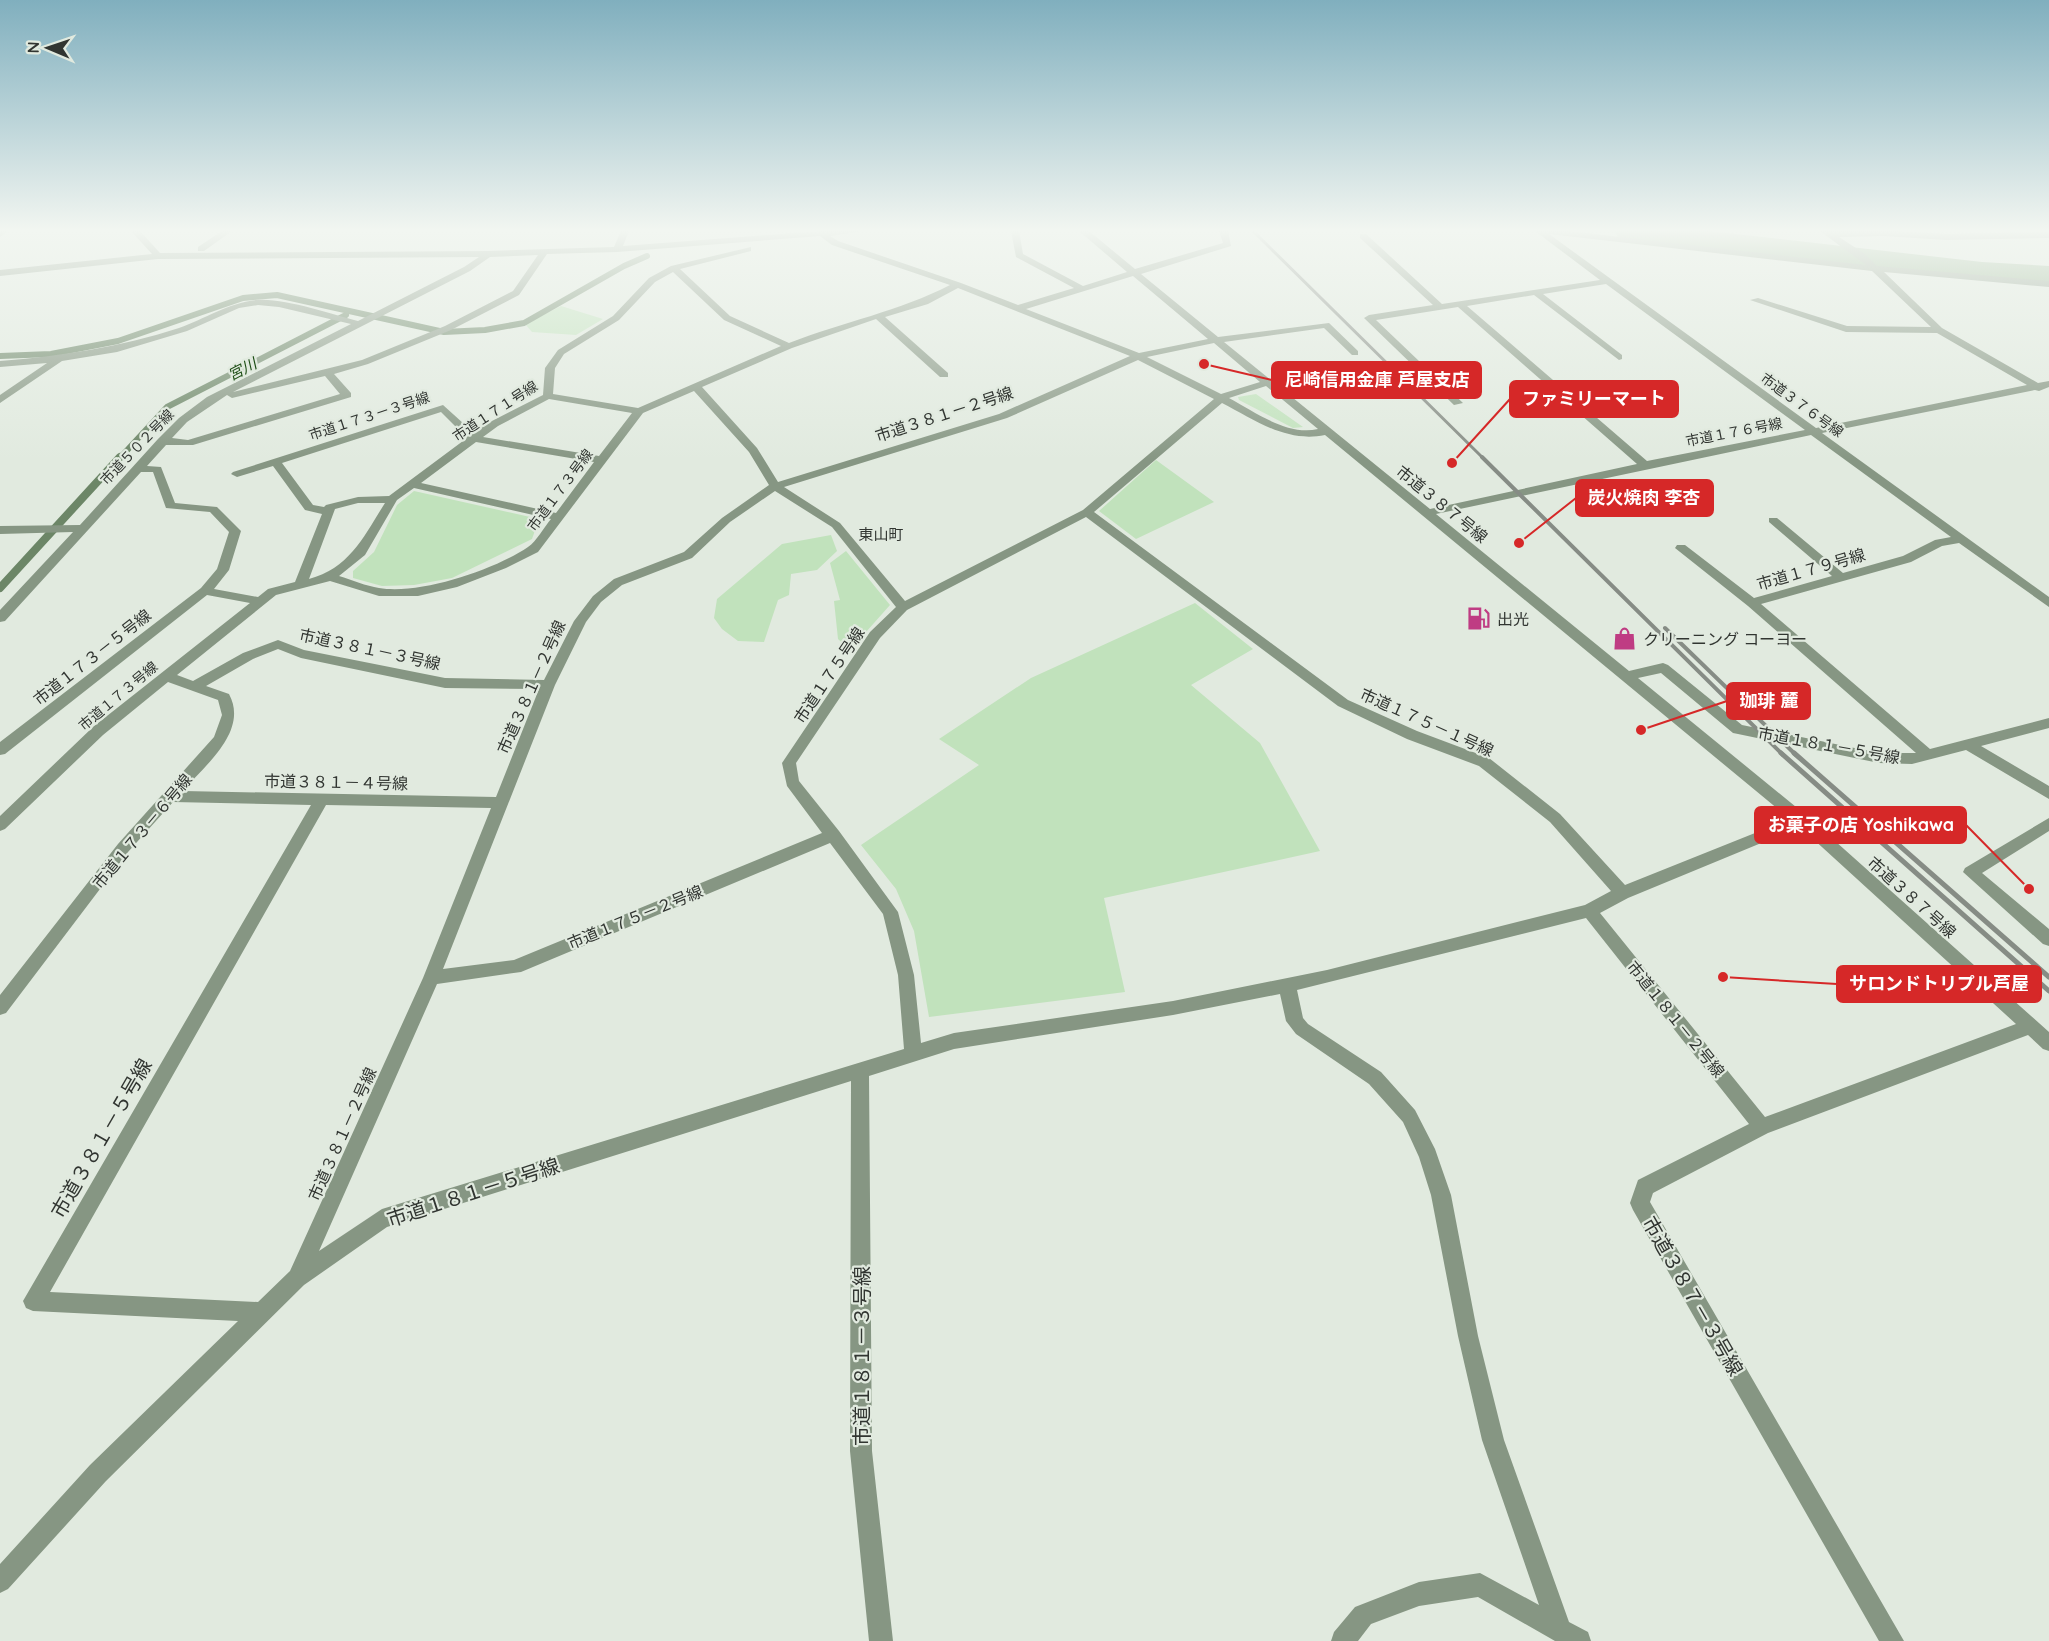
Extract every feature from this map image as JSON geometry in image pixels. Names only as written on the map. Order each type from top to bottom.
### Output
[{"type":"street","points":[[0,364],[59,359],[114,350],[184,329],[233,308]]},
{"type":"street","points":[[295,308],[356,322]]},
{"type":"street","name":"市道５０２号線","points":[[0,618],[183,420],[211,399],[356,322],[389,308]]},
{"type":"street","points":[[211,399],[328,373],[365,362],[448,328],[488,308]]},
{"type":"street","name":"市道１７１号線","points":[[330,577],[361,552],[393,499],[494,424],[548,396],[550,368],[561,352],[616,318],[626,308]]},
{"type":"street","points":[[716,308],[727,318],[789,346]]},
{"type":"street","points":[[548,396],[639,411],[789,346],[906,308]]},
{"type":"street","points":[[1019,308],[1138,356],[1286,431],[1308,435],[1326,431]]},
{"type":"street","name":"市道３８７号線","points":[[1176,308],[1802,820],[2049,1043]]},
{"type":"street","points":[[1436,308],[1369,318],[1458,403]]},
{"type":"street","points":[[1464,308],[1645,465]]},
{"type":"street","points":[[1555,308],[1619,357]]},
{"type":"street","name":"市道３７６号線","points":[[1644,308],[2049,603]]},
{"type":"street","points":[[1779,308],[1846,329],[1939,330]]},
{"type":"street","points":[[1916,308],[1939,330],[2049,394]]},
{"type":"street","points":[[878,316],[944,375]]},
{"type":"street","name":"市道３８１－２号線","points":[[297,1278],[431,978],[548,685],[580,621],[597,599],[618,582],[688,555],[726,520],[775,486],[1003,416],[1138,356],[1216,340],[1326,325],[1355,353]]},
{"type":"street","points":[[0,400],[59,359]]},
{"type":"street","points":[[162,441],[189,443],[347,395],[328,373]]},
{"type":"street","name":"市道１７５号線","points":[[913,1054],[906,975],[890,912],[792,782],[789,763],[875,635],[903,607],[1087,512],[1221,397],[1266,383]]},
{"type":"street","name":"市道１７６号線","points":[[1426,513],[1645,465],[2049,384]]},
{"type":"street","points":[[696,387],[753,450],[775,486],[836,525],[903,607]]},
{"type":"street","name":"市道１７３－３号線","points":[[237,474],[443,408],[474,439]]},
{"type":"street","name":"市道１７３号線","points":[[0,825],[98,731],[272,592],[330,577],[379,592],[418,592],[453,584],[534,549],[639,411]]},
{"type":"street","points":[[474,439],[602,460]]},
{"type":"street","points":[[276,462],[309,508],[327,511]]},
{"type":"street","name":"市道１７３－５号線","points":[[0,750],[205,591],[223,570],[234,531],[213,509],[170,506],[157,470],[136,469]]},
{"type":"street","points":[[412,484],[559,517]]},
{"type":"street","points":[[300,585],[330,507],[357,500],[393,499]]},
{"type":"street","name":"市道１７５－１号線","points":[[1087,512],[1343,703],[1412,735],[1484,762],[1555,818],[1622,892]]},
{"type":"street","points":[[1773,520],[1842,579]]},
{"type":"street","points":[[0,530],[81,528]]},
{"type":"street","name":"市道１７９号線","points":[[1752,603],[1842,579],[1907,559],[1939,543],[1962,539]]},
{"type":"street","points":[[1681,548],[1752,603]]},
{"type":"street","points":[[205,591],[260,601]]},
{"type":"street","name":"市道１７９号線","points":[[1752,603],[1928,755]]},
{"type":"street","name":"市道３８１－３号線","points":[[195,686],[248,656],[278,645],[301,654],[445,682],[548,685]]},
{"type":"street","name":"市道１８１－５号線","points":[[1627,676],[1663,668],[1738,729],[1879,758],[1912,759],[2049,723]]},
{"type":"street","name":"市道１７３－６号線","points":[[0,1008],[123,848],[220,739],[229,715],[224,697],[166,676]]},
{"type":"street","points":[[1969,745],[2049,793]]},
{"type":"street","name":"市道３８１－４号線","points":[[171,796],[501,803]]},
{"type":"street","name":"市道３８１－５号線","points":[[262,1312],[33,1301],[322,799]]},
{"type":"street","name":"市道１８１－５号線","points":[[0,1581],[98,1473],[297,1278],[382,1219],[954,1041],[1173,1008],[1287,985],[1590,911],[1622,892],[1802,820]]},
{"type":"street","points":[[2049,824],[1971,872],[2049,939]]},
{"type":"street","name":"市道１７５－２号線","points":[[431,978],[515,967],[834,835]]},
{"type":"street","name":"市道１８１－２号線","points":[[1590,911],[1762,1127]]},
{"type":"street","points":[[1287,985],[1295,1021],[1302,1029],[1375,1078],[1409,1116],[1428,1155],[1441,1195],[1468,1336],[1493,1440],[1569,1635]]},
{"type":"street","name":"市道３８７－３号線","points":[[1892,1641],[1640,1203],[1645,1187],[1762,1127],[2030,1026]]},
{"type":"street","name":"市道１８１－３号線","points":[[860,1070],[861,1451],[881,1641]]},
{"type":"street","points":[[1343,1641],[1363,1615],[1419,1594],[1480,1585],[1569,1635]]},
{"type":"green space","points":[[558,308],[566,308],[603,319],[576,335],[532,332],[525,324]]},
{"type":"green space","points":[[1256,394],[1303,427],[1293,428],[1239,400],[1238,397]]},
{"type":"green space","points":[[1156,460],[1214,502],[1136,539],[1099,511]]},
{"type":"green space","points":[[414,491],[539,519],[532,539],[452,578],[414,585],[382,586],[353,578],[353,571],[374,552],[397,505]]},
{"type":"green space","points":[[831,535],[837,551],[817,570],[791,574],[789,595],[778,600],[764,642],[738,641],[722,629],[714,618],[717,599],[782,544]]},
{"type":"green space","points":[[846,551],[890,605],[850,650],[838,639],[834,601],[840,600],[830,563]]},
{"type":"green space","points":[[1195,603],[1253,649],[1191,685],[1260,743],[1320,851],[1104,898],[1125,992],[929,1017],[914,931],[896,889],[861,845],[979,765],[939,739],[1031,678]]},
{"type":"waterway","points":[[0,356],[51,354],[118,341],[215,308]]},
{"type":"waterway","points":[[334,308],[444,332],[485,330],[524,323],[551,308]]},
{"type":"waterway","name":"宮川","points":[[119,459],[167,407],[346,315]]},
{"type":"waterway","name":"宮川","points":[[0,588],[120,457]]},
{"type":"railway","points":[[1331,308],[1484,459]]},
{"type":"railway","points":[[1482,457],[1783,755]]},
{"type":"railway","points":[[1665,628],[1796,755]]},
{"type":"railway","points":[[1781,753],[2049,991]]},
{"type":"railway","points":[[1794,753],[2049,977]]},
{"type":"place","name":"尼崎信用金庫 芦屋支店","points":[[1204,364]]},
{"type":"place","name":"ファミリーマート","points":[[1452,463]]},
{"type":"place","name":"炭火焼肉 李杏","points":[[1519,543]]},
{"type":"place","name":"出光","points":[[1479,619]]},
{"type":"place","name":"クリーニング コーヨー","points":[[1625,639]]},
{"type":"place","name":"珈琲 麓","points":[[1641,730]]},
{"type":"place","name":"お菓子の店 Yoshikawa","points":[[2029,889]]},
{"type":"place","name":"サロンドトリプル芦屋","points":[[1723,977]]},
{"type":"district","name":"東山町","points":[[881,534]]}]
